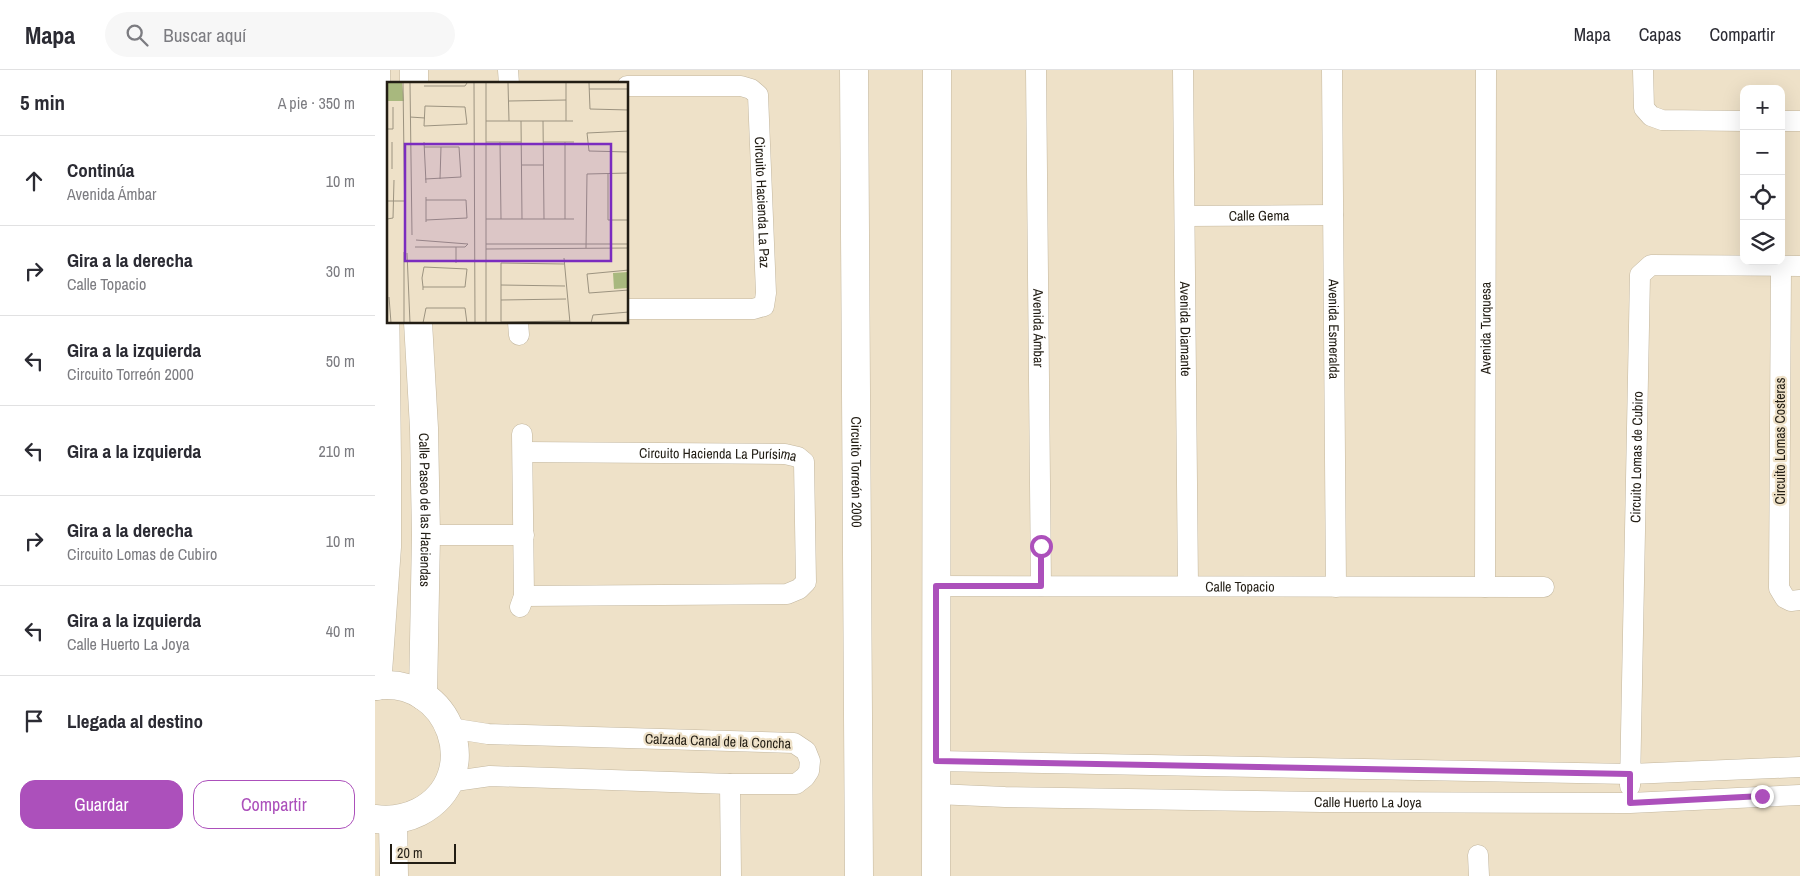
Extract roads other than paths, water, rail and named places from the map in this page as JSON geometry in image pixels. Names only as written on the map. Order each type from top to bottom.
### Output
[{"type":"main road","points":[[376,70],[376,157],[387,291],[381,463],[387,548],[376,686],[401,687],[423,696],[435,704],[450,728],[455,750],[452,772],[439,796],[425,808],[410,816],[384,819],[394,876]]},
{"type":"main road","name":"Circuito Torreón 2000","points":[[854,70],[859,876]]},
{"type":"main road","points":[[936,876],[937,70]]},
{"type":"main road","name":"Calle Paseo de las Haciendas","points":[[418,324],[424,428],[426,535],[423,696]]},
{"type":"street","name":"Avenida Ámbar","points":[[1036,70],[1041,586]]},
{"type":"street","name":"Avenida Diamante","points":[[1183,70],[1188,586]]},
{"type":"street","name":"Avenida Esmeralda","points":[[1332,70],[1336,587]]},
{"type":"street","name":"Avenida Turquesa","points":[[1485,587],[1486,70]]},
{"type":"street","points":[[1643,70],[1644,108],[1651,116],[1662,120],[1740,120]]},
{"type":"street","name":"Circuito Hacienda La Paz","points":[[629,86],[741,86],[751,89],[758,95],[765,293],[764,306],[753,309],[629,309]]},
{"type":"street","points":[[1785,121],[1800,121]]},
{"type":"street","name":"Calle Gema","points":[[1185,216],[1333,215]]},
{"type":"street","name":"Circuito Lomas de Cubiro","points":[[1630,803],[1640,275],[1651,265],[1791,266]]},
{"type":"street","name":"Circuito Lomas Costeras","points":[[1791,266],[1779,588],[1785,598],[1791,601],[1800,600]]},
{"type":"street","name":"Circuito Hacienda La Purísima","points":[[523,443],[785,454],[798,457],[804,462],[806,582],[799,589],[787,594],[522,601],[524,535],[523,443]]},
{"type":"street","points":[[426,535],[524,535]]},
{"type":"street","name":"Calle Topacio","points":[[936,586],[1544,587]]},
{"type":"street","name":"Calzada Canal de la Concha","points":[[448,782],[489,776],[730,784],[796,784],[809,771],[810,761],[806,751],[794,742],[488,734],[450,728]]},
{"type":"street","points":[[936,761],[1630,774],[1800,767]]},
{"type":"street","points":[[730,784],[731,876]]},
{"type":"street","name":"Calle Huerto La Joya","points":[[936,794],[1322,802],[1630,803],[1800,795]]},
{"type":"street","points":[[1478,855],[1479,876]]}]
